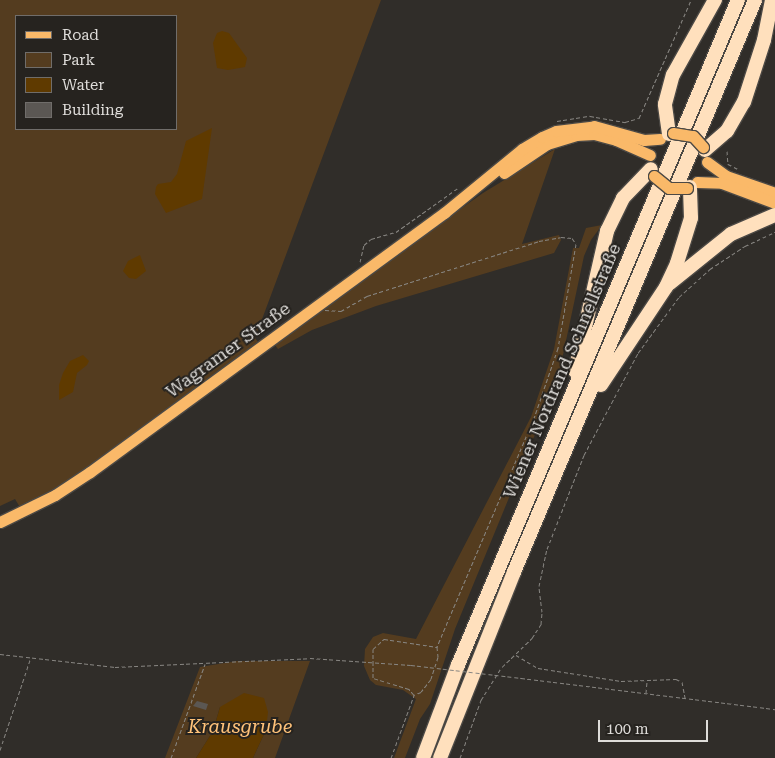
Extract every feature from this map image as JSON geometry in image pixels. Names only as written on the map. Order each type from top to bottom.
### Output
[{"type":"highway","points":[[667,135],[665,104],[673,75],[716,0]]},
{"type":"highway","name":"Wiener Nordrand Schnellstraße","points":[[423,758],[458,665],[738,0]]},
{"type":"highway","name":"Wiener Nordrand Schnellstraße","points":[[440,758],[475,667],[584,404],[755,0]]},
{"type":"highway","points":[[705,153],[727,131],[744,102],[764,40],[772,0]]},
{"type":"highway","points":[[570,401],[571,381],[602,247],[623,198],[651,167]]},
{"type":"highway","points":[[584,404],[596,393],[666,286],[689,232],[692,218],[691,186]]},
{"type":"highway","points":[[666,286],[720,241],[775,215]]},
{"type":"main road","name":"Wagramer Straße","points":[[0,522],[55,495],[90,472],[468,195],[522,149],[556,131],[594,126],[617,136]]},
{"type":"main road","points":[[651,167],[667,135]]},
{"type":"main road","points":[[617,136],[644,140],[667,135],[693,136],[705,153],[726,176],[775,193]]},
{"type":"main road","points":[[617,136],[651,167],[669,188],[722,183],[775,202]]},
{"type":"main road","points":[[691,186],[705,153]]},
{"type":"path","points":[[727,151],[728,164],[743,172]]},
{"type":"path","points":[[460,758],[481,700],[502,667],[516,655],[541,624],[540,575],[584,455],[638,353],[679,297],[710,269],[744,246],[775,232]]},
{"type":"path","points":[[319,305],[328,313],[341,311],[367,296],[539,241],[562,237],[572,238],[576,244],[558,348],[534,418],[437,647],[438,658],[431,679],[421,692],[414,695],[391,758]]},
{"type":"path","points":[[414,695],[410,689],[376,682],[371,673],[373,649],[384,639],[437,647]]},
{"type":"path","points":[[0,654],[30,659],[115,667],[310,658],[371,660],[775,709]]},
{"type":"path","points":[[516,655],[538,668],[647,682],[682,682],[685,698]]},
{"type":"path","points":[[0,750],[30,659]]},
{"type":"path","points":[[171,758],[205,663]]},
{"type":"path","points":[[646,694],[647,682]]},
{"type":"green space","points":[[0,0],[381,0],[255,338],[258,342],[88,468],[21,509],[15,499],[0,506]]},
{"type":"green space","points":[[555,149],[522,244],[559,235],[561,240],[554,253],[376,306],[312,330],[278,349],[275,345],[366,276],[483,193]]},
{"type":"green space","points":[[602,225],[591,240],[584,256],[560,369],[541,420],[455,629],[430,704],[420,719],[405,758],[394,758],[416,699],[403,690],[376,685],[370,680],[364,666],[365,649],[373,637],[383,633],[416,639],[531,417],[554,349],[573,248],[579,248],[586,228]]},
{"type":"green space","points":[[237,661],[310,661],[275,758],[253,758],[266,730],[220,707],[213,731],[196,758],[165,758],[200,667]]},
{"type":"water","points":[[222,31],[229,33],[247,58],[245,67],[228,70],[217,68],[213,43],[217,33]]},
{"type":"water","points":[[212,128],[202,199],[166,213],[155,194],[156,187],[158,184],[171,182],[177,174],[186,141]]},
{"type":"water","points":[[140,255],[146,271],[136,279],[129,278],[123,271],[128,261]]},
{"type":"water","points":[[83,355],[89,361],[77,373],[73,392],[59,400],[59,385],[63,373],[70,361]]},
{"type":"water","name":"Krausgrube","points":[[244,693],[264,698],[268,712],[266,730],[253,758],[196,758],[213,731],[220,707]]},
{"type":"building","points":[[197,701],[208,704],[206,710],[193,706]]}]
